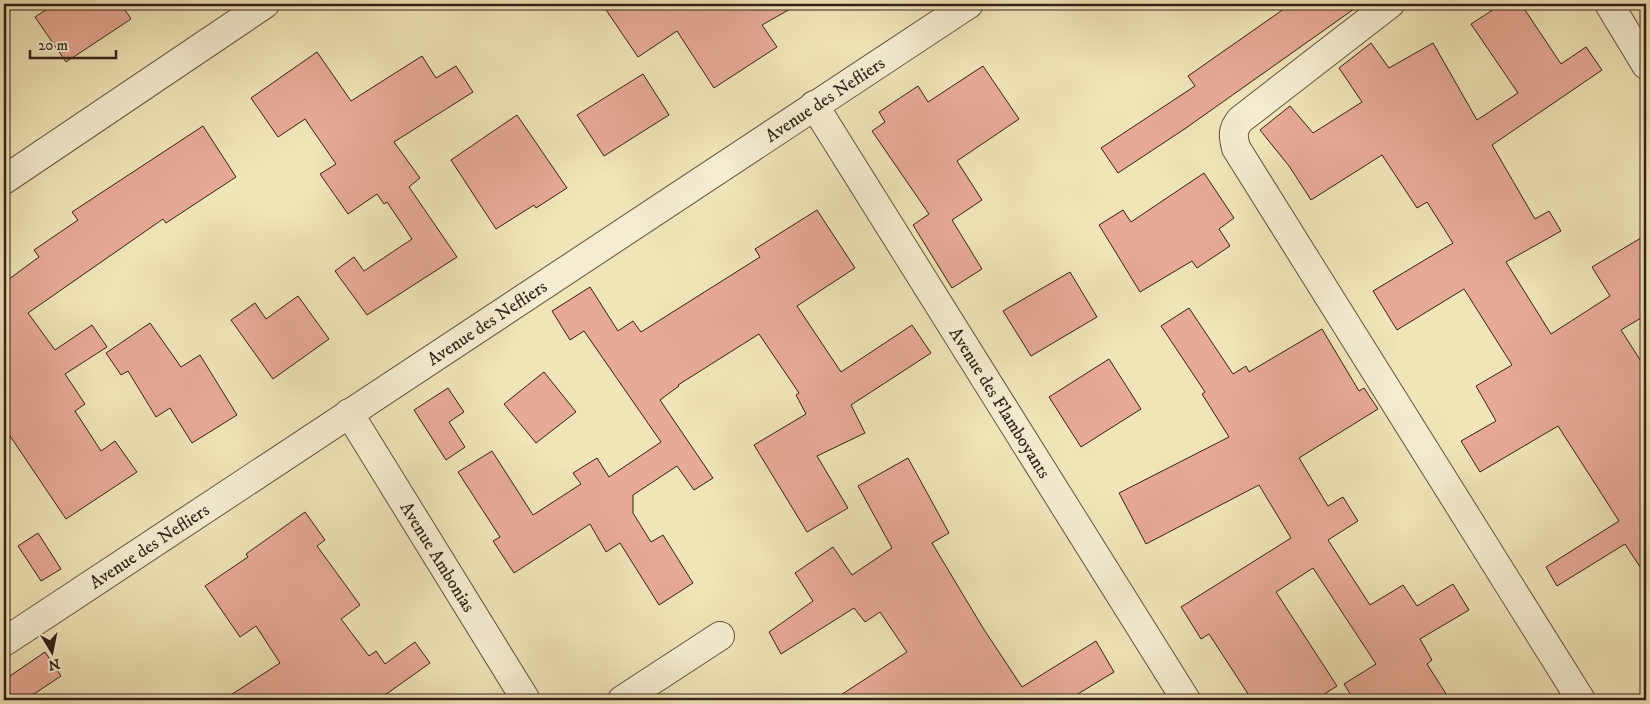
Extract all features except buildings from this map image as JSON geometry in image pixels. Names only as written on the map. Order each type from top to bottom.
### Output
[{"type":"street","points":[[4,180],[266,4]]},
{"type":"street","name":"Avenue des Nefliers","points":[[4,642],[969,4]]},
{"type":"street","points":[[1390,4],[1240,120],[1235,127],[1233,137],[1236,148],[1581,700]]},
{"type":"street","points":[[1610,4],[1646,65]]},
{"type":"street","name":"Avenue des Flamboyants","points":[[814,105],[1186,700]]},
{"type":"street","name":"Avenue Ambonias","points":[[349,413],[526,700]]},
{"type":"street","points":[[622,700],[720,636]]}]
